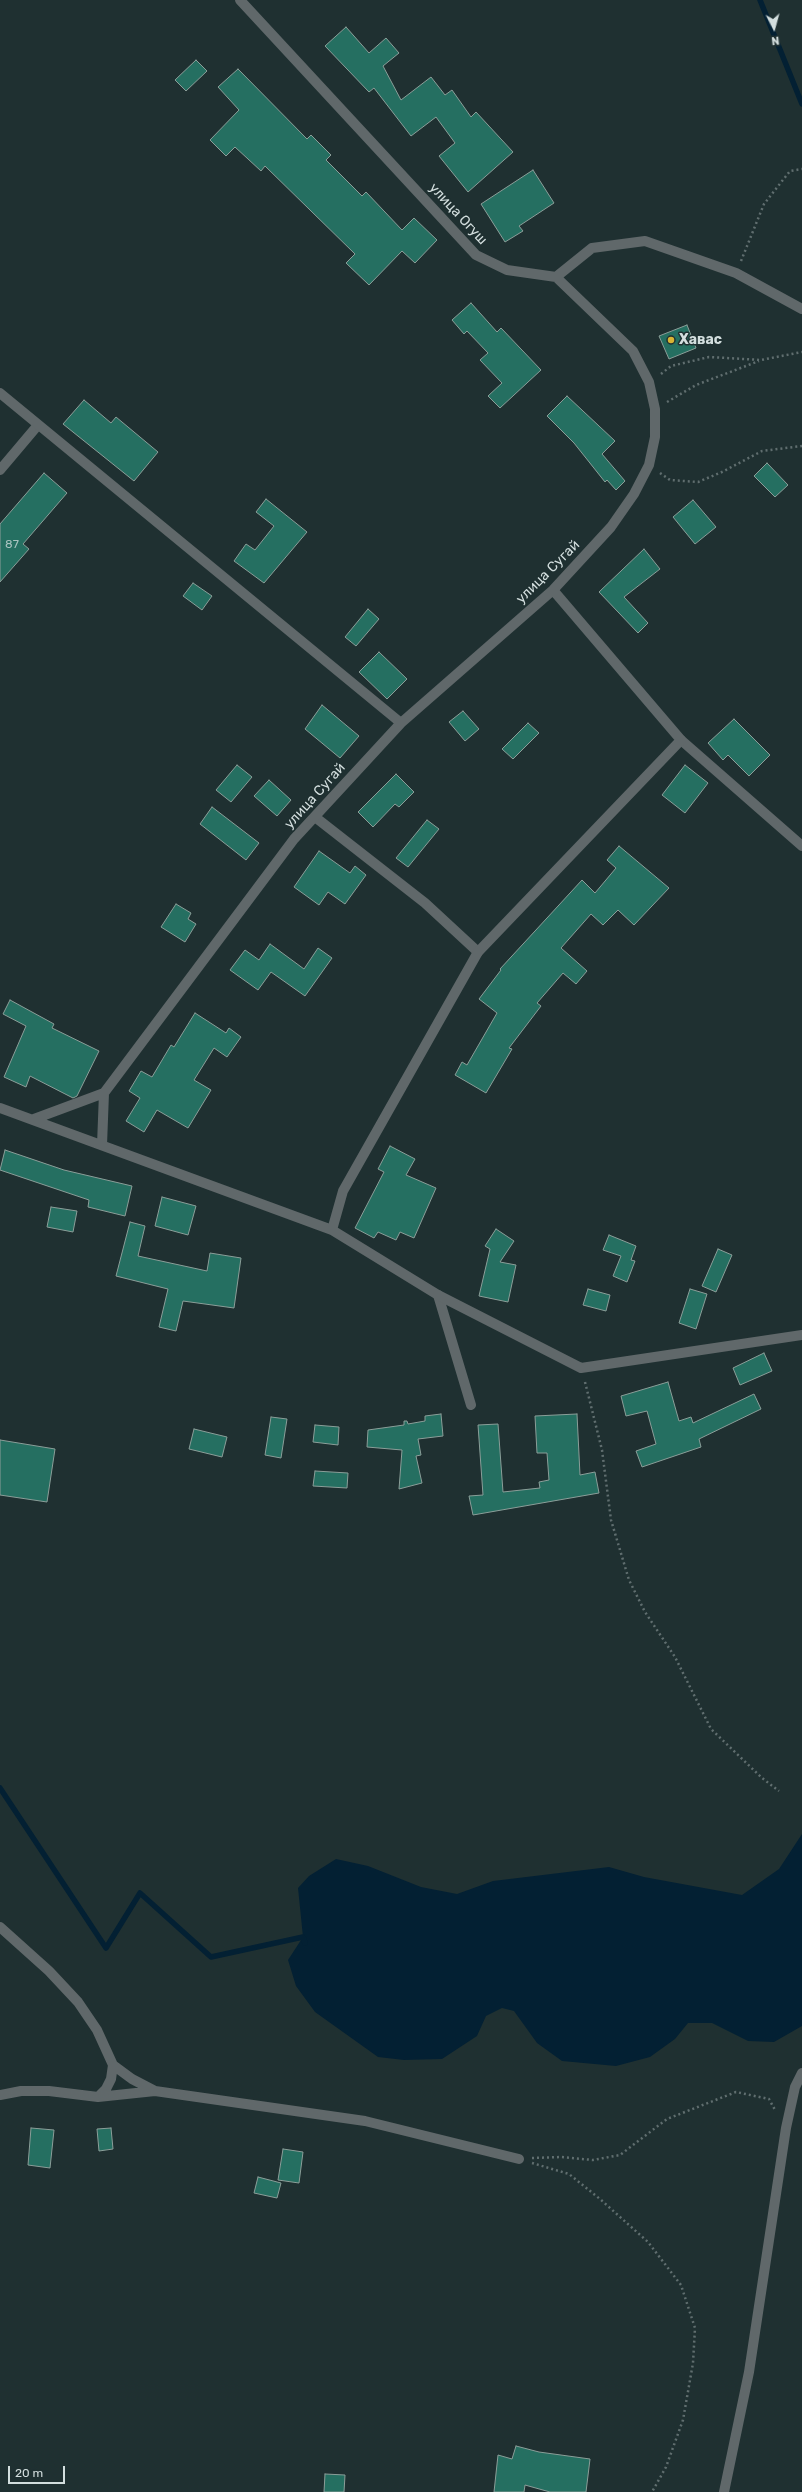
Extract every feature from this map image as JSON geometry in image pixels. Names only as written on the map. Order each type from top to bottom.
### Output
[{"type":"street","name":"улица Огуш","points":[[240,0],[476,255],[506,270],[556,276]]},
{"type":"street","points":[[649,465],[655,437],[655,409],[649,382],[633,352],[556,276],[592,248],[645,241],[736,274],[802,309]]},
{"type":"street","points":[[0,393],[401,723]]},
{"type":"street","points":[[0,470],[38,425]]},
{"type":"street","name":"улица Сугай","points":[[104,1093],[294,839],[401,723],[553,590],[611,527],[634,494],[649,465]]},
{"type":"street","points":[[553,590],[681,740],[802,846]]},
{"type":"street","points":[[332,1230],[343,1191],[478,952],[681,740]]},
{"type":"street","points":[[314,817],[425,903],[478,952]]},
{"type":"street","points":[[34,1119],[104,1093],[102,1145]]},
{"type":"street","points":[[0,1108],[34,1119],[332,1230],[438,1295],[581,1368],[802,1335]]},
{"type":"street","points":[[438,1295],[471,1405]]},
{"type":"street","points":[[0,1926],[49,1971],[78,2002],[97,2030],[113,2065],[132,2079],[155,2091]]},
{"type":"street","points":[[98,2097],[106,2089],[111,2079],[113,2065]]},
{"type":"street","points":[[724,2492],[749,2372],[789,2115],[795,2087],[802,2073]]},
{"type":"street","points":[[0,2095],[21,2091],[49,2091],[98,2097],[155,2091],[365,2121],[520,2159]]},
{"type":"path","points":[[736,274],[764,204],[790,171],[802,169]]},
{"type":"path","points":[[655,409],[696,385],[761,360],[802,352]]},
{"type":"path","points":[[649,382],[671,366],[709,358],[761,360]]},
{"type":"path","points":[[649,465],[670,480],[698,482],[722,472],[762,451],[802,446]]},
{"type":"path","points":[[581,1368],[602,1450],[611,1520],[629,1580],[645,1612],[675,1657],[711,1729],[762,1778],[779,1791]]},
{"type":"path","points":[[520,2159],[561,2157],[592,2160],[620,2155],[668,2119],[736,2092],[769,2099],[774,2110],[789,2115]]},
{"type":"path","points":[[520,2159],[569,2174],[585,2186],[648,2242],[681,2285],[695,2328],[693,2363],[683,2420],[666,2467],[652,2492]]},
{"type":"water","points":[[802,1834],[802,2026],[774,2042],[748,2041],[712,2023],[688,2023],[675,2039],[650,2057],[616,2066],[562,2061],[537,2043],[514,2011],[502,2008],[486,2016],[477,2036],[442,2059],[404,2060],[378,2057],[315,2012],[296,1986],[288,1960],[303,1937],[298,1888],[309,1876],[336,1859],[368,1866],[421,1887],[457,1894],[493,1881],[609,1867],[644,1877],[742,1895],[779,1869]]},
{"type":"building","points":[[346,27],[369,53],[386,38],[399,53],[383,66],[401,100],[431,77],[445,95],[452,90],[471,117],[476,112],[513,152],[468,192],[439,156],[455,143],[436,117],[411,136],[374,88],[369,92],[325,46]]},
{"type":"building","points":[[196,60],[207,71],[186,91],[175,80]]},
{"type":"building","points":[[238,69],[307,139],[311,135],[331,155],[326,160],[362,196],[366,192],[402,230],[414,218],[437,240],[415,263],[402,251],[369,285],[346,263],[355,254],[265,166],[261,171],[235,147],[226,156],[210,140],[239,110],[218,87]]},
{"type":"building","points":[[533,170],[554,203],[519,226],[523,231],[505,242],[481,204]]},
{"type":"building","points":[[471,303],[497,332],[501,328],[541,370],[500,408],[488,396],[502,383],[480,360],[488,353],[467,331],[464,334],[452,320]]},
{"type":"building","points":[[687,325],[696,348],[669,359],[659,336]]},
{"type":"building","points":[[567,396],[615,441],[602,454],[625,481],[616,490],[607,480],[605,482],[574,443],[547,416]]},
{"type":"building","points":[[84,400],[111,423],[116,417],[158,452],[134,481],[63,424]]},
{"type":"building","points":[[767,463],[788,485],[775,497],[754,476]]},
{"type":"building","points":[[44,473],[67,493],[23,544],[29,549],[0,582],[0,524]]},
{"type":"building","points":[[266,499],[307,532],[264,583],[234,561],[246,544],[255,550],[274,526],[256,512]]},
{"type":"building","points":[[693,500],[716,527],[695,544],[673,517]]},
{"type":"building","points":[[644,549],[660,569],[624,597],[648,623],[638,633],[599,592]]},
{"type":"building","points":[[193,583],[212,596],[202,610],[183,596]]},
{"type":"building","points":[[368,609],[379,619],[356,646],[345,637]]},
{"type":"building","points":[[379,652],[407,679],[387,699],[359,672]]},
{"type":"building","points":[[322,705],[359,736],[340,758],[305,729]]},
{"type":"building","points":[[463,711],[479,729],[465,741],[449,722]]},
{"type":"building","points":[[734,719],[770,755],[749,776],[728,755],[723,760],[708,743]]},
{"type":"building","points":[[528,723],[539,733],[513,759],[502,749]]},
{"type":"building","points":[[237,765],[252,777],[231,802],[216,790]]},
{"type":"building","points":[[685,765],[708,783],[685,813],[662,795]]},
{"type":"building","points":[[396,774],[414,792],[399,807],[395,804],[373,827],[358,812]]},
{"type":"building","points":[[269,780],[291,800],[277,816],[254,796]]},
{"type":"building","points":[[212,807],[259,843],[246,860],[200,824]]},
{"type":"building","points":[[427,820],[439,829],[408,867],[396,858]]},
{"type":"building","points":[[619,846],[669,888],[634,925],[618,910],[603,925],[591,914],[561,948],[587,971],[576,984],[563,973],[537,1003],[541,1006],[509,1048],[512,1049],[486,1093],[455,1075],[462,1062],[467,1065],[497,1013],[479,999],[501,970],[500,969],[582,880],[595,893],[616,868],[607,860]]},
{"type":"building","points":[[319,851],[350,873],[355,866],[366,875],[345,904],[328,892],[319,905],[294,887]]},
{"type":"building","points":[[176,904],[191,913],[188,919],[196,924],[185,942],[161,927]]},
{"type":"building","points":[[270,944],[304,969],[318,948],[332,958],[305,996],[271,972],[258,990],[230,970],[245,950],[259,960]]},
{"type":"building","points":[[10,1000],[54,1024],[52,1028],[99,1051],[77,1096],[73,1098],[30,1076],[26,1087],[4,1077],[26,1026],[3,1014]]},
{"type":"building","points":[[195,1013],[226,1033],[229,1028],[241,1037],[227,1057],[214,1048],[194,1080],[211,1090],[188,1128],[157,1110],[144,1132],[126,1121],[140,1098],[129,1091],[141,1071],[152,1077],[171,1045],[174,1047]]},
{"type":"building","points":[[390,1146],[415,1159],[406,1175],[436,1188],[414,1238],[400,1232],[396,1240],[378,1232],[374,1238],[355,1228],[384,1172],[378,1169]]},
{"type":"building","points":[[5,1150],[64,1170],[132,1186],[125,1216],[88,1207],[89,1200],[0,1170]]},
{"type":"building","points":[[162,1197],[196,1206],[188,1235],[155,1226]]},
{"type":"building","points":[[51,1207],[77,1211],[73,1232],[47,1227]]},
{"type":"building","points":[[130,1222],[145,1226],[138,1256],[207,1271],[210,1253],[241,1258],[234,1308],[183,1301],[176,1331],[159,1327],[168,1289],[116,1276]]},
{"type":"building","points":[[496,1229],[514,1241],[500,1262],[516,1265],[508,1302],[479,1296],[490,1249],[485,1246]]},
{"type":"building","points":[[609,1235],[636,1246],[631,1260],[635,1261],[627,1282],[613,1276],[621,1256],[603,1250]]},
{"type":"building","points":[[718,1249],[732,1255],[716,1292],[702,1286]]},
{"type":"building","points":[[588,1289],[610,1295],[606,1311],[583,1305]]},
{"type":"building","points":[[690,1289],[707,1294],[696,1329],[679,1323]]},
{"type":"building","points":[[764,1353],[772,1371],[740,1385],[733,1368]]},
{"type":"building","points":[[668,1382],[679,1421],[691,1417],[693,1423],[754,1394],[761,1409],[699,1439],[701,1447],[642,1467],[636,1451],[656,1444],[647,1411],[626,1416],[621,1396]]},
{"type":"building","points":[[441,1414],[443,1436],[418,1439],[421,1455],[416,1456],[422,1483],[399,1489],[402,1450],[367,1447],[368,1430],[404,1425],[404,1421],[407,1421],[408,1424],[425,1421],[425,1416]]},
{"type":"building","points":[[577,1414],[580,1475],[595,1472],[599,1493],[473,1515],[469,1496],[483,1495],[478,1425],[498,1424],[503,1492],[540,1488],[539,1482],[549,1480],[547,1453],[537,1453],[535,1416]]},
{"type":"building","points":[[271,1417],[287,1419],[281,1458],[265,1455]]},
{"type":"building","points":[[315,1425],[339,1427],[338,1445],[313,1442]]},
{"type":"building","points":[[194,1429],[227,1437],[222,1457],[189,1449]]},
{"type":"building","points":[[0,1440],[55,1449],[47,1502],[0,1495]]},
{"type":"building","points":[[315,1471],[348,1473],[347,1488],[313,1486]]},
{"type":"building","points":[[31,2128],[54,2130],[50,2168],[28,2165]]},
{"type":"building","points":[[111,2128],[113,2149],[99,2151],[97,2129]]},
{"type":"building","points":[[283,2149],[303,2152],[299,2183],[278,2180]]},
{"type":"building","points":[[258,2177],[281,2183],[277,2198],[254,2193]]},
{"type":"building","points":[[516,2446],[539,2452],[590,2459],[586,2492],[550,2492],[525,2485],[524,2492],[494,2492],[498,2455],[512,2459]]},
{"type":"building","points":[[325,2474],[345,2475],[344,2492],[324,2492]]},
{"type":"waterway","points":[[760,0],[802,104]]},
{"type":"waterway","points":[[0,1788],[106,1948],[140,1893],[211,1957],[303,1937],[305,1943]]},
{"type":"place","name":"Хавас","points":[[671,340]]}]
